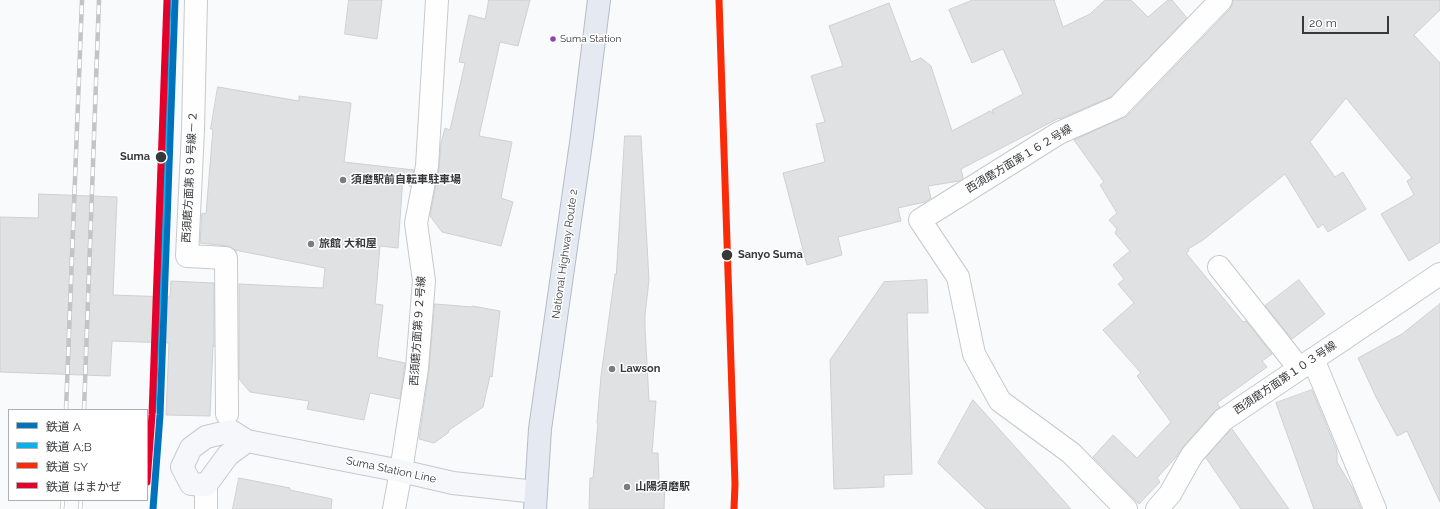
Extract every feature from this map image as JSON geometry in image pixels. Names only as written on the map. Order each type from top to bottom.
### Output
[{"type":"highway","name":"National Highway Route 2","points":[[536,501],[540,429],[582,136],[599,0]]},
{"type":"main road","name":"Suma Station Line","points":[[206,485],[191,484],[182,467],[191,448],[206,437],[231,431],[247,441],[401,471],[536,501]]},
{"type":"main road","points":[[206,485],[228,455],[247,441]]},
{"type":"street","name":"西須磨方面第８９号線－２","points":[[196,0],[193,130],[187,256],[226,258],[227,414]]},
{"type":"street","name":"西須磨方面第９２号線","points":[[394,509],[417,368],[424,289],[416,223],[427,166],[437,0]]},
{"type":"street","name":"西須磨方面第１６２号線","points":[[1126,509],[1071,454],[1000,402],[974,354],[958,277],[920,220],[1059,133],[1118,106],[1221,0]]},
{"type":"street","points":[[1219,267],[1306,364],[1375,509]]},
{"type":"street","name":"西須磨方面第１０３号線","points":[[1157,509],[1170,494],[1192,455],[1223,420],[1440,274]]},
{"type":"street","points":[[206,485],[206,509]]},
{"type":"building","points":[[349,0],[382,0],[377,39],[345,34]]},
{"type":"building","points":[[489,0],[530,0],[518,46],[500,42],[479,136],[512,142],[501,198],[513,202],[501,246],[442,232],[430,216],[439,168],[441,143],[445,128],[450,130],[465,63],[459,62],[469,15],[485,19]]},
{"type":"building","points":[[973,0],[1054,0],[1063,27],[1090,14],[1105,0],[1131,0],[1148,17],[1168,0],[1172,0],[1187,18],[1111,97],[1059,118],[961,169],[963,178],[959,181],[928,186],[931,198],[925,202],[898,208],[901,221],[838,237],[842,255],[807,265],[783,173],[825,162],[816,124],[825,122],[811,76],[843,66],[829,26],[889,3],[911,62],[921,58],[931,66],[952,131],[990,111],[994,114],[992,110],[1023,94],[1003,49],[972,63],[949,10]]},
{"type":"building","points":[[1233,0],[1440,0],[1440,10],[1414,35],[1440,63],[1440,242],[1409,261],[1381,214],[1414,195],[1407,181],[1412,178],[1346,98],[1310,142],[1335,177],[1343,172],[1366,209],[1328,232],[1323,224],[1318,228],[1285,174],[1203,240],[1188,249],[1189,251],[1186,253],[1243,322],[1246,321],[1272,354],[1262,361],[1267,367],[1217,403],[1220,407],[1157,478],[1160,482],[1139,504],[1093,457],[1113,435],[1137,458],[1171,422],[1137,376],[1141,373],[1103,330],[1134,303],[1118,284],[1124,279],[1113,265],[1130,251],[1115,233],[1117,229],[1109,220],[1117,213],[1100,185],[1104,182],[1074,140],[1127,116],[1230,9]]},
{"type":"building","points":[[218,87],[299,101],[299,96],[351,103],[344,162],[414,170],[410,187],[403,177],[398,248],[380,246],[375,304],[383,305],[377,357],[405,363],[400,399],[370,393],[364,420],[307,409],[309,401],[250,392],[239,379],[239,284],[323,288],[325,268],[235,250],[227,246],[200,243],[202,213],[206,214],[213,129],[211,129]]},
{"type":"building","points":[[625,136],[641,136],[649,280],[645,328],[649,401],[656,401],[652,453],[658,453],[659,481],[665,481],[664,509],[589,509],[590,478],[593,478],[601,376],[616,274]]},
{"type":"building","points":[[39,194],[117,197],[113,295],[170,297],[171,281],[214,283],[214,347],[213,345],[210,416],[166,415],[169,343],[112,341],[110,376],[0,372],[0,217],[38,218]]},
{"type":"building","points":[[927,280],[928,313],[907,313],[912,474],[884,475],[884,487],[834,489],[830,360],[884,282]]},
{"type":"building","points":[[1299,280],[1325,314],[1292,339],[1265,306]]},
{"type":"building","points":[[435,304],[472,306],[500,311],[492,377],[490,376],[483,407],[449,430],[448,433],[434,443],[419,439],[429,370]]},
{"type":"building","points":[[1440,304],[1440,502],[1407,431],[1397,436],[1376,397],[1358,358],[1402,334]]},
{"type":"building","points":[[1312,390],[1337,451],[1337,462],[1353,489],[1361,509],[1314,509],[1276,403]]},
{"type":"building","points":[[973,400],[1071,509],[986,509],[938,463]]},
{"type":"building","points":[[1232,429],[1289,509],[1241,509],[1206,458]]},
{"type":"building","points":[[239,478],[290,488],[290,490],[332,499],[331,509],[233,509]]},
{"type":"railway","points":[[66,409],[82,0]]},
{"type":"railway","points":[[84,409],[99,0]]},
{"type":"railway","points":[[62,509],[63,501]]},
{"type":"railway","points":[[80,509],[81,501]]},
{"type":"rail line","name":"はまかぜ","points":[[148,469],[152,415],[167,0]]},
{"type":"rail line","name":"A;B","points":[[153,410],[168,0]]},
{"type":"rail line","name":"A","points":[[153,509],[160,415],[175,0]]},
{"type":"rail line","name":"SY","points":[[719,0],[735,484],[734,509]]},
{"type":"place","name":"Suma Station","points":[[553,39]]},
{"type":"place","name":"Suma","points":[[161,157]]},
{"type":"place","name":"須磨駅前自転車駐車場","points":[[343,180]]},
{"type":"place","name":"旅館 大和屋","points":[[311,244]]},
{"type":"place","name":"Sanyo Suma","points":[[727,255]]},
{"type":"place","name":"Lawson","points":[[612,369]]},
{"type":"place","name":"山陽須磨駅","points":[[627,487]]}]
